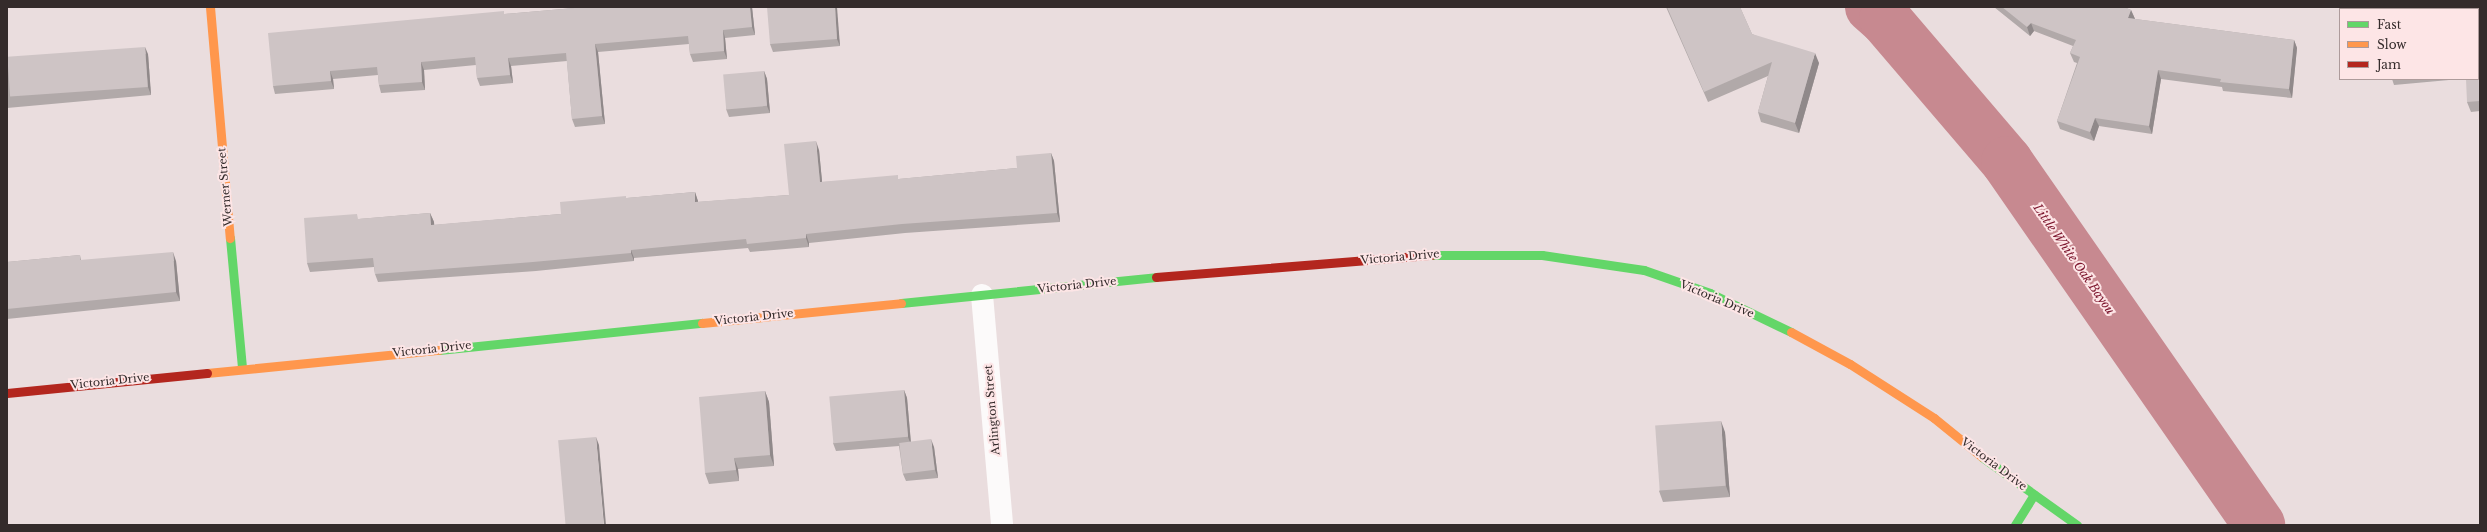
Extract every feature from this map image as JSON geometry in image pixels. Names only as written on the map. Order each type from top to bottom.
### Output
[{"type":"street","name":"Werner Street","points":[[210,7],[242,368]]},
{"type":"street","name":"Victoria Drive","points":[[7,393],[242,368],[1198,273],[1446,254],[1542,255],[1644,270],[1710,293],[1850,364],[1934,418],[2077,525]]},
{"type":"street","name":"Arlington Street","points":[[982,295],[1002,525]]},
{"type":"street","points":[[2015,525],[2034,494]]},
{"type":"building","points":[[586,7],[750,7],[752,27],[723,30],[724,51],[690,54],[688,36],[595,44],[602,116],[572,119],[566,53],[508,58],[510,75],[477,78],[475,57],[421,62],[422,82],[379,85],[377,67],[330,71],[331,81],[273,86],[268,33],[504,11],[504,14]]},
{"type":"building","points":[[767,7],[835,7],[837,39],[770,44]]},
{"type":"building","points":[[1667,7],[1740,7],[1752,34],[1815,53],[1795,123],[1758,112],[1772,62],[1704,92]]},
{"type":"building","points":[[2002,7],[2124,7],[2131,10],[2128,18],[2294,40],[2289,89],[2220,82],[2221,79],[2158,70],[2149,126],[2095,118],[2090,132],[2057,121],[2080,57],[2070,53],[2076,40],[2031,23],[2027,27]]},
{"type":"building","points":[[2480,7],[2480,101],[2467,102],[2466,80],[2479,80],[2479,8],[2461,8]]},
{"type":"building","points":[[145,47],[148,87],[10,97],[7,57]]},
{"type":"building","points":[[764,71],[767,106],[726,109],[723,75]]},
{"type":"building","points":[[816,141],[820,182],[898,175],[898,179],[1017,168],[1016,156],[1051,153],[1057,213],[902,224],[806,234],[806,238],[747,244],[746,239],[631,250],[631,253],[375,274],[373,258],[307,263],[304,218],[357,214],[358,219],[430,213],[431,225],[561,214],[560,202],[626,196],[626,198],[695,192],[695,202],[789,195],[784,144]]},
{"type":"building","points":[[173,252],[176,292],[7,309],[7,262],[80,255],[80,260]]},
{"type":"building","points":[[904,390],[908,437],[833,443],[829,397]]},
{"type":"building","points":[[765,391],[770,455],[734,458],[736,470],[705,473],[699,397]]},
{"type":"building","points":[[1721,421],[1726,486],[1660,490],[1655,426]]},
{"type":"building","points":[[596,437],[604,525],[566,525],[558,440]]},
{"type":"building","points":[[931,439],[935,470],[903,474],[899,443]]},
{"type":"waterway","name":"Little White Oak Bayou","points":[[1871,7],[1885,19],[2007,162],[2259,525]]},
{"type":"traffic: fast","points":[[230,238],[242,368]]},
{"type":"traffic: fast","points":[[1432,255],[1542,255],[1644,270],[1710,293],[1791,332]]},
{"type":"traffic: fast","points":[[901,303],[1156,277]]},
{"type":"traffic: fast","points":[[439,350],[702,323]]},
{"type":"traffic: fast","points":[[1982,457],[2077,525]]},
{"type":"traffic: fast","points":[[2015,525],[2034,494]]},
{"type":"traffic: slow","points":[[210,7],[230,238]]},
{"type":"traffic: slow","points":[[702,323],[901,303]]},
{"type":"traffic: slow","points":[[1791,332],[1850,364],[1934,418],[1982,457]]},
{"type":"traffic: slow","points":[[207,373],[439,350]]},
{"type":"traffic: jam","points":[[1156,277],[1432,255]]},
{"type":"traffic: jam","points":[[7,393],[207,373]]}]
